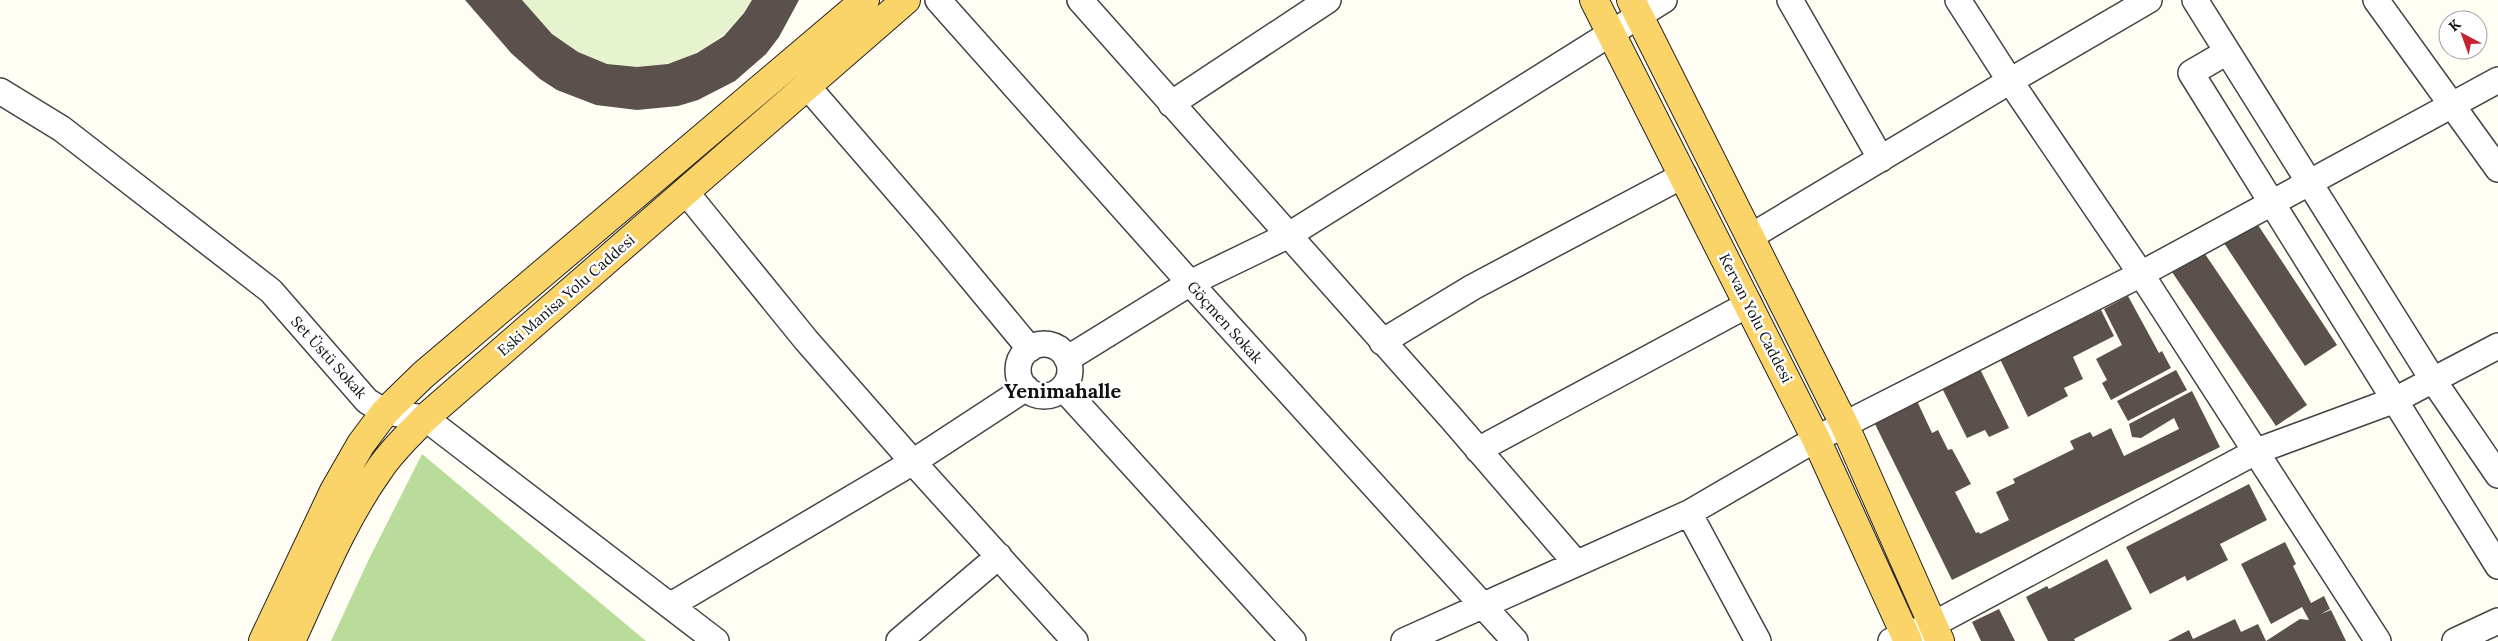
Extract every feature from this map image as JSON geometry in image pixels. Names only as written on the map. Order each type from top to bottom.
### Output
[{"type":"main road","name":"Eski Manisa Yolu Caddesi","points":[[263,641],[334,491],[360,444],[385,412],[423,375],[865,0]]},
{"type":"main road","name":"Eski Manisa Yolu Caddesi","points":[[291,641],[341,533],[362,495],[396,447],[425,418],[906,0]]},
{"type":"main road","name":"Kervan Yolu Caddesi","points":[[1594,0],[1816,439],[1901,639]]},
{"type":"main road","name":"Kervan Yolu Caddesi","points":[[1635,8],[1844,424],[1936,633]]},
{"type":"street","name":"Göçmen Sokak","points":[[938,0],[1190,283],[1515,641]]},
{"type":"street","points":[[1171,104],[1328,0]]},
{"type":"street","points":[[1067,359],[1190,283],[1289,235],[1612,34],[1635,8],[1664,0]]},
{"type":"street","points":[[1790,0],[1882,159]]},
{"type":"street","points":[[1958,0],[2010,81],[2142,274],[2378,641]]},
{"type":"street","points":[[1750,237],[2149,0]]},
{"type":"street","points":[[2195,0],[2433,380],[2498,475]]},
{"type":"street","points":[[2376,0],[2498,169]]},
{"type":"street","points":[[1094,4],[1171,104],[1289,235],[1576,563]]},
{"type":"street","points":[[2227,52],[2191,73],[2498,566]]},
{"type":"street","points":[[1404,641],[1689,513],[1844,424],[2142,274],[2498,80]]},
{"type":"street","points":[[807,86],[928,226],[1030,349]]},
{"type":"street","name":"Set Üstü Sokak","points":[[0,92],[62,129],[271,292],[367,401],[385,412],[425,418],[716,641]]},
{"type":"street","points":[[1382,342],[1473,287],[1684,175]]},
{"type":"street","points":[[686,191],[806,340],[913,462],[1075,641]]},
{"type":"street","points":[[1478,450],[1749,304]]},
{"type":"street","points":[[1046,344],[1055,347],[1067,359],[1070,374],[1063,388],[1051,395],[1037,395],[1026,388],[1020,379],[1018,368],[1022,357],[1030,349],[1046,344]]},
{"type":"street","points":[[1901,639],[1936,633],[2256,451],[2396,400],[2498,346]]},
{"type":"street","points":[[671,605],[913,462],[1026,388]]},
{"type":"street","points":[[1063,388],[1293,641]]},
{"type":"street","points":[[1689,513],[1758,641]]},
{"type":"street","points":[[899,641],[999,556]]},
{"type":"street","points":[[2455,641],[2498,621]]},
{"type":"green space","points":[[522,0],[752,0],[737,21],[719,38],[698,52],[675,61],[651,66],[626,67],[601,62],[569,47],[547,28]]},
{"type":"green space","points":[[422,454],[646,641],[331,641],[369,559]]},
{"type":"building","points":[[465,0],[522,0],[552,34],[578,52],[607,64],[637,67],[668,64],[697,53],[724,36],[744,13],[752,0],[799,0],[779,37],[766,54],[735,81],[698,100],[678,106],[637,110],[596,105],[557,90],[540,79],[511,53]]},
{"type":"building","points":[[2256,222],[2337,345],[2305,366],[2224,243]]},
{"type":"building","points":[[2203,251],[2307,405],[2276,426],[2172,272]]},
{"type":"building","points":[[2128,296],[2159,353],[2162,351],[2171,368],[2111,400],[2102,383],[2107,380],[2096,359],[2122,345],[2104,309]]},
{"type":"building","points":[[2101,310],[2114,336],[2073,357],[2083,379],[2064,388],[2068,396],[2028,417],[2000,359]]},
{"type":"building","points":[[1980,369],[2009,428],[1989,437],[1985,430],[1967,438],[1942,388]]},
{"type":"building","points":[[2176,370],[2187,390],[2128,421],[2117,401]]},
{"type":"building","points":[[2192,391],[2220,447],[1952,580],[1874,422],[1917,401],[1932,433],[1938,430],[1948,450],[1952,449],[1971,484],[1955,492],[1976,533],[1979,532],[1980,534],[2009,520],[1996,492],[2015,483],[2013,479],[2074,449],[2070,441],[2090,432],[2093,437],[2111,428],[2124,456],[2179,429],[2174,418],[2141,438],[2132,437],[2129,424]]},
{"type":"building","points":[[2249,484],[2267,520],[2220,544],[2228,560],[2187,581],[2185,576],[2150,594],[2126,547]]},
{"type":"building","points":[[2285,542],[2296,564],[2293,566],[2311,603],[2324,596],[2330,609],[2321,614],[2331,610],[2346,641],[2266,641],[2300,619],[2309,620],[2302,607],[2271,624],[2241,564]]},
{"type":"building","points":[[2107,559],[2132,609],[2074,639],[2075,641],[2048,641],[2026,597],[2047,586],[2049,589]]},
{"type":"building","points":[[1999,609],[2015,641],[1981,641],[1972,622]]},
{"type":"building","points":[[2235,619],[2241,632],[2258,624],[2266,641],[2168,641],[2189,630],[2193,639]]},
{"type":"district","name":"Yenimahalle","points":[[1063,390]]}]
